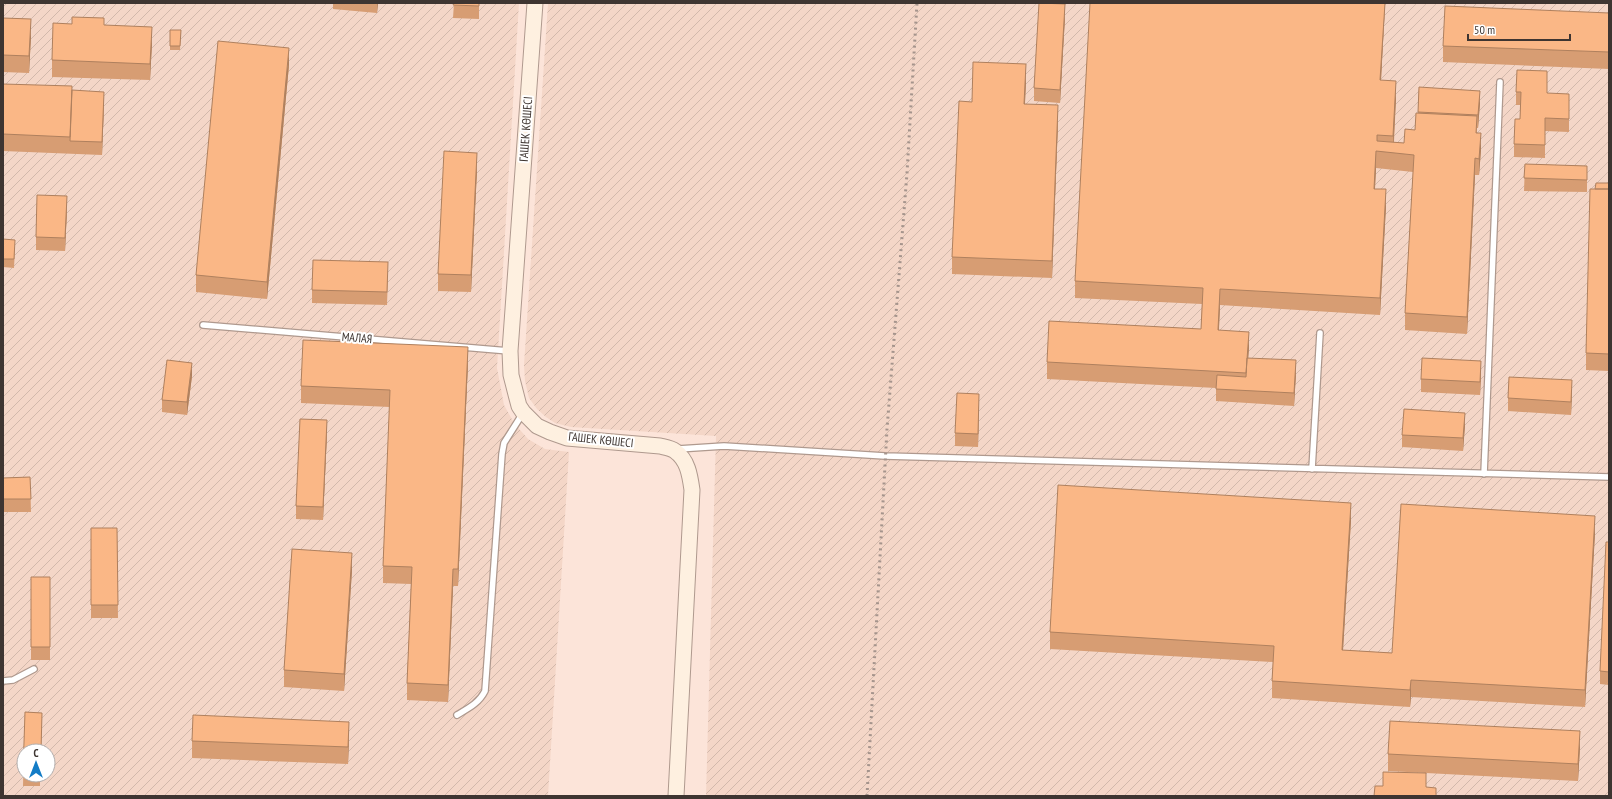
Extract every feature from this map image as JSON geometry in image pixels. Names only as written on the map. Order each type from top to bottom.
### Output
[{"type":"street","name":"ГАШЕК КӨШЕСІ","points":[[535,3],[510,351],[511,375],[514,391],[519,406],[523,412],[537,426],[550,432],[567,438],[660,446],[674,450]]},
{"type":"street","points":[[674,450],[682,459],[689,472],[692,490],[676,796]]},
{"type":"lane","points":[[1484,474],[1500,82]]},
{"type":"lane","name":"МАЛАЯ","points":[[204,325],[510,351]]},
{"type":"lane","points":[[1312,468],[1320,333]]},
{"type":"lane","points":[[457,715],[481,699],[485,691],[502,454],[504,443],[523,412]]},
{"type":"lane","points":[[674,450],[724,446],[885,456],[1609,477]]},
{"type":"lane","points":[[3,681],[13,680],[34,669]]},
{"type":"shaded area","points":[[3,3],[519,3],[497,368],[504,405],[514,423],[528,439],[545,449],[569,452],[548,796],[3,796]]},
{"type":"shaded area","points":[[548,3],[1609,3],[1609,796],[706,796],[716,436],[571,427],[555,423],[537,409],[529,398],[525,381],[524,365]]},
{"type":"building","points":[[454,3],[479,3],[479,6],[453,5]]},
{"type":"building","points":[[1039,3],[1065,4],[1060,90],[1034,88]]},
{"type":"building","points":[[1090,3],[1385,3],[1380,80],[1396,81],[1393,136],[1377,135],[1377,141],[1404,143],[1405,129],[1415,130],[1416,113],[1477,116],[1476,133],[1481,133],[1479,159],[1475,158],[1467,317],[1405,313],[1414,155],[1376,151],[1374,189],[1386,189],[1380,298],[1220,289],[1218,330],[1249,332],[1246,373],[1047,362],[1049,321],[1201,329],[1203,288],[1075,281]]},
{"type":"building","points":[[1445,6],[1609,13],[1609,52],[1443,46]]},
{"type":"building","points":[[72,17],[104,18],[104,25],[152,27],[150,64],[52,60],[53,23],[72,24]]},
{"type":"building","points":[[3,18],[31,19],[29,56],[3,55]]},
{"type":"building","points":[[170,30],[181,30],[180,46],[170,46]]},
{"type":"building","points":[[218,41],[289,48],[267,282],[196,275]]},
{"type":"building","points":[[973,62],[1026,64],[1024,104],[1058,105],[1052,261],[952,257],[959,101],[972,102]]},
{"type":"building","points":[[1517,70],[1547,71],[1547,93],[1569,94],[1569,119],[1545,118],[1545,145],[1514,144],[1515,119],[1520,119],[1521,92],[1516,92]]},
{"type":"building","points":[[3,84],[72,86],[70,137],[3,134]]},
{"type":"building","points":[[1419,87],[1480,91],[1478,115],[1418,112]]},
{"type":"building","points":[[72,90],[104,92],[102,142],[70,141]]},
{"type":"building","points":[[444,151],[477,153],[471,275],[438,274]]},
{"type":"building","points":[[1525,164],[1587,166],[1587,180],[1524,178]]},
{"type":"building","points":[[1596,183],[1609,183],[1609,189],[1595,189]]},
{"type":"building","points":[[1590,189],[1609,189],[1609,354],[1586,353]]},
{"type":"building","points":[[37,195],[67,196],[65,238],[36,237]]},
{"type":"building","points":[[3,239],[15,240],[14,259],[3,259]]},
{"type":"building","points":[[313,260],[388,262],[387,292],[312,290]]},
{"type":"building","points":[[303,340],[468,347],[458,569],[453,569],[448,685],[407,683],[412,567],[383,566],[390,390],[301,386]]},
{"type":"building","points":[[1247,358],[1296,360],[1294,393],[1216,389],[1217,375],[1246,377]]},
{"type":"building","points":[[1422,358],[1481,361],[1480,382],[1421,379]]},
{"type":"building","points":[[167,360],[192,363],[187,402],[162,400]]},
{"type":"building","points":[[1509,377],[1572,380],[1571,402],[1508,398]]},
{"type":"building","points":[[957,393],[979,394],[978,434],[955,433]]},
{"type":"building","points":[[1404,409],[1465,413],[1463,438],[1402,435]]},
{"type":"building","points":[[300,419],[327,420],[323,507],[296,506]]},
{"type":"building","points":[[30,477],[31,499],[3,499],[3,478]]},
{"type":"building","points":[[1058,485],[1351,503],[1342,650],[1392,653],[1401,504],[1595,516],[1585,690],[1411,680],[1410,690],[1272,681],[1274,646],[1050,632]]},
{"type":"building","points":[[91,528],[117,528],[118,605],[91,605]]},
{"type":"building","points":[[1606,542],[1609,542],[1609,672],[1600,671]]},
{"type":"building","points":[[292,549],[352,553],[344,674],[284,670]]},
{"type":"building","points":[[31,577],[50,577],[50,647],[31,647]]},
{"type":"building","points":[[25,712],[42,713],[41,743],[24,743]]},
{"type":"building","points":[[193,715],[349,722],[348,747],[192,741]]},
{"type":"building","points":[[1390,721],[1580,731],[1578,764],[1388,754]]},
{"type":"building","points":[[1383,772],[1426,773],[1426,787],[1436,788],[1436,796],[1374,796],[1375,786],[1383,786]]},
{"type":"railway","points":[[867,796],[887,429],[907,173],[917,3]]}]
